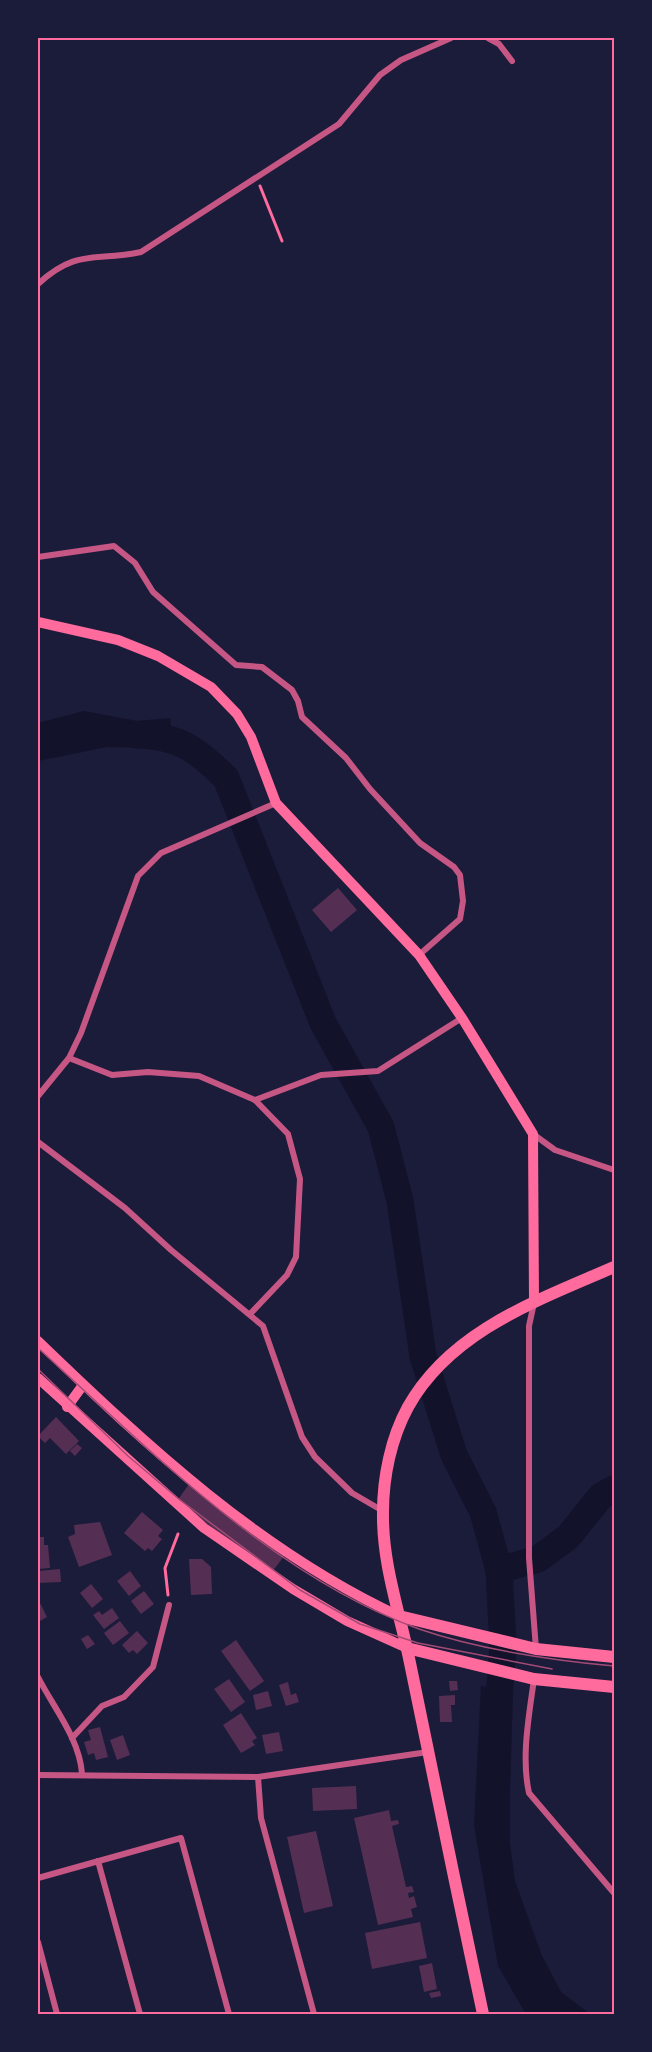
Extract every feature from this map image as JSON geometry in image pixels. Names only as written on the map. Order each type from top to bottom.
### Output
[{"type":"main road","points":[[38,622],[118,640],[158,656],[211,687],[237,714],[251,737],[271,806],[419,955],[462,1018],[533,1134],[534,1302]]},
{"type":"main road","points":[[483,2014],[407,1648],[384,1556],[383,1511],[388,1465],[397,1431],[409,1405],[451,1355],[489,1324],[615,1267]]},
{"type":"main road","points":[[38,1341],[83,1385],[219,1504],[304,1564],[350,1593],[399,1616],[478,1636],[531,1648],[615,1657]]},
{"type":"main road","points":[[38,1378],[67,1407],[204,1527],[293,1589],[338,1616],[407,1648],[475,1666],[530,1678],[615,1687]]},
{"type":"main road","points":[[67,1407],[83,1385]]},
{"type":"street","points":[[38,284],[54,269],[78,258],[116,257],[141,252],[339,124],[380,75],[401,60],[451,38]]},
{"type":"street","points":[[488,38],[499,44],[512,61]]},
{"type":"street","points":[[38,557],[114,546],[135,563],[153,592],[236,665],[262,667],[291,690],[298,701],[302,717],[346,758],[370,789],[420,843],[454,867],[460,875],[463,901],[460,919],[419,955]]},
{"type":"street","points":[[38,1096],[69,1058],[81,1033],[138,876],[161,853],[271,806]]},
{"type":"street","points":[[255,1100],[321,1075],[378,1071],[462,1018]]},
{"type":"street","points":[[69,1058],[112,1076],[148,1072],[199,1076],[255,1100],[288,1134],[300,1179],[296,1257],[287,1275],[251,1313]]},
{"type":"street","points":[[533,1134],[555,1150],[615,1170]]},
{"type":"street","points":[[38,1142],[125,1208],[171,1250],[251,1313],[263,1326],[302,1437],[315,1457],[352,1493],[383,1511]]},
{"type":"street","points":[[531,1648],[529,1326],[534,1302]]},
{"type":"street","points":[[72,1738],[102,1706],[124,1697],[153,1667],[169,1605]]},
{"type":"street","points":[[38,1677],[72,1738],[82,1764],[82,1774]]},
{"type":"street","points":[[530,1678],[526,1781],[529,1793],[615,1893]]},
{"type":"street","points":[[38,1775],[258,1777],[428,1752]]},
{"type":"street","points":[[258,1777],[261,1818],[314,2014]]},
{"type":"street","points":[[38,1878],[181,1838],[229,2014]]},
{"type":"street","points":[[98,1861],[140,2014]]},
{"type":"street","points":[[38,1942],[57,2014]]},
{"type":"path","points":[[256,176],[282,241]]},
{"type":"path","points":[[169,1605],[165,1568],[178,1534]]},
{"type":"shaded area","points":[[84,711],[137,721],[170,718],[174,748],[107,747],[38,761],[38,723]]},
{"type":"shaded area","points":[[481,1686],[513,1692],[510,1844],[515,1881],[542,1956],[561,1992],[590,2014],[526,2014],[498,1966],[474,1825]]},
{"type":"building","points":[[338,888],[357,910],[331,932],[312,910]]},
{"type":"building","points":[[56,1417],[79,1441],[66,1454],[50,1438],[45,1443],[38,1436]]},
{"type":"building","points":[[77,1444],[82,1448],[75,1456],[70,1451]]},
{"type":"building","points":[[189,1484],[285,1555],[272,1572],[177,1501]]},
{"type":"building","points":[[142,1512],[163,1530],[158,1536],[162,1539],[152,1551],[148,1548],[145,1551],[124,1533]]},
{"type":"building","points":[[100,1522],[112,1555],[79,1567],[68,1537],[75,1534],[74,1525]]},
{"type":"building","points":[[38,1537],[44,1537],[44,1545],[48,1545],[50,1568],[38,1569]]},
{"type":"building","points":[[189,1559],[202,1559],[211,1567],[212,1594],[191,1595]]},
{"type":"building","points":[[60,1569],[61,1582],[38,1583],[38,1571]]},
{"type":"building","points":[[130,1571],[141,1586],[129,1596],[117,1581]]},
{"type":"building","points":[[91,1584],[103,1599],[92,1608],[80,1593]]},
{"type":"building","points":[[144,1591],[154,1604],[141,1614],[131,1601]]},
{"type":"building","points":[[40,1603],[47,1617],[38,1622],[38,1604]]},
{"type":"building","points":[[112,1608],[119,1618],[104,1629],[93,1615],[99,1611],[102,1615]]},
{"type":"building","points":[[120,1621],[129,1633],[113,1645],[104,1633]]},
{"type":"building","points":[[137,1631],[148,1643],[137,1654],[133,1650],[129,1653],[122,1645]]},
{"type":"building","points":[[88,1635],[95,1644],[87,1649],[81,1639]]},
{"type":"building","points":[[236,1640],[264,1681],[250,1691],[221,1651]]},
{"type":"building","points":[[229,1679],[245,1702],[231,1712],[214,1689]]},
{"type":"building","points":[[449,1681],[457,1681],[458,1690],[450,1691]]},
{"type":"building","points":[[288,1682],[291,1695],[296,1693],[299,1702],[286,1706],[279,1685]]},
{"type":"building","points":[[268,1691],[272,1706],[256,1710],[253,1695]]},
{"type":"building","points":[[455,1695],[455,1705],[451,1705],[452,1722],[440,1722],[439,1696]]},
{"type":"building","points":[[241,1713],[257,1738],[252,1741],[255,1745],[241,1753],[223,1725]]},
{"type":"building","points":[[100,1727],[108,1757],[96,1760],[94,1753],[88,1755],[84,1742],[91,1740],[88,1730]]},
{"type":"building","points":[[279,1732],[283,1751],[266,1754],[262,1735]]},
{"type":"building","points":[[123,1735],[130,1755],[117,1760],[110,1740]]},
{"type":"building","points":[[356,1786],[357,1809],[313,1811],[312,1788]]},
{"type":"building","points":[[389,1810],[391,1821],[398,1820],[399,1824],[392,1826],[406,1887],[412,1886],[414,1892],[408,1893],[409,1898],[414,1896],[417,1907],[411,1909],[413,1917],[378,1925],[354,1818]]},
{"type":"building","points":[[316,1831],[333,1906],[304,1913],[287,1837]]},
{"type":"building","points":[[420,1922],[427,1958],[372,1969],[365,1933]]},
{"type":"building","points":[[432,1963],[437,1989],[424,1992],[419,1966]]},
{"type":"building","points":[[440,1991],[441,1996],[431,1998],[429,1993]]},
{"type":"waterway","points":[[137,735],[176,741],[196,752],[226,778],[323,1023],[381,1127],[400,1201],[423,1356],[454,1455],[483,1512],[499,1570],[503,1646],[497,1725]]},
{"type":"waterway","points":[[499,1570],[538,1559],[568,1537],[601,1496],[614,1489]]},
{"type":"tram line","points":[[38,1348],[124,1428],[216,1507],[264,1544],[314,1577],[366,1606],[419,1629],[466,1643],[565,1661],[614,1666]]},
{"type":"tram line","points":[[38,1369],[128,1456],[180,1500],[300,1590],[360,1624],[418,1643],[552,1669]]}]
